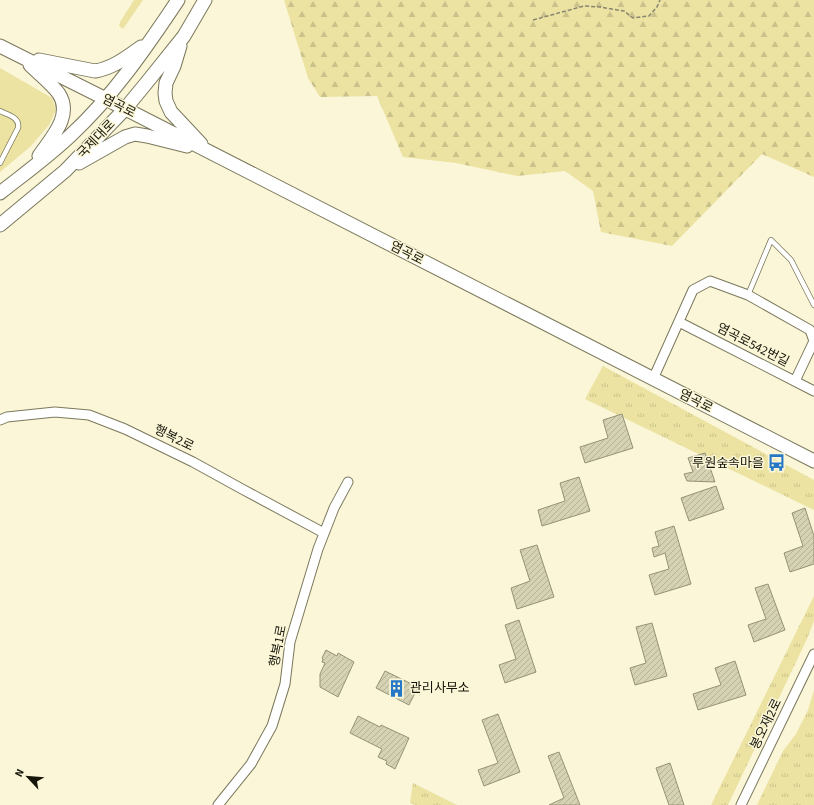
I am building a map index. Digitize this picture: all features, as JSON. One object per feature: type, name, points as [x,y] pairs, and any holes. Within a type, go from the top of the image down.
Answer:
[{"type":"main road","name":"국제대로","points":[[0,193],[70,136],[106,99],[151,40],[178,0]]},
{"type":"main road","name":"국제대로","points":[[0,225],[65,171],[125,109],[184,36],[205,0]]},
{"type":"main road","points":[[184,36],[174,66],[166,83],[166,101],[171,112],[208,151]]},
{"type":"main road","points":[[22,57],[95,71],[104,70],[151,40]]},
{"type":"main road","name":"염곡로","points":[[0,46],[814,461]]},
{"type":"main road","points":[[22,57],[54,88],[59,95],[64,110],[60,126],[33,166]]},
{"type":"main road","points":[[65,171],[125,137],[135,134],[208,151]]},
{"type":"street","points":[[653,379],[693,290],[710,281],[748,296],[810,330],[814,341],[795,381]]},
{"type":"street","name":"염곡로542번길","points":[[679,322],[814,391]]},
{"type":"street","name":"행복2로","points":[[0,420],[7,417],[55,412],[89,415],[125,429],[193,462],[324,533]]},
{"type":"street","name":"행복1로","points":[[218,805],[251,764],[272,726],[285,684],[290,642],[318,549],[334,508],[348,482]]},
{"type":"street","name":"봉오재2로","points":[[741,805],[814,654]]},
{"type":"lane","points":[[0,111],[17,119],[19,124],[0,163]]},
{"type":"lane","points":[[748,296],[771,240],[791,260],[814,305]]},
{"type":"path","points":[[533,20],[584,6],[624,11],[633,18],[649,16],[657,7],[660,0]]},
{"type":"green space","points":[[134,0],[143,0],[123,29],[119,26],[120,22]]},
{"type":"green space","points":[[284,0],[814,0],[814,177],[762,154],[672,246],[601,232],[593,191],[565,171],[517,176],[456,163],[403,157],[377,96],[320,97],[308,78]]},
{"type":"green space","points":[[0,68],[52,98],[56,110],[49,125],[31,146],[0,172]]},
{"type":"green space","points":[[603,366],[814,480],[814,510],[585,399]]},
{"type":"green space","points":[[814,596],[814,621],[807,639],[728,805],[711,805]]},
{"type":"green space","points":[[814,690],[814,805],[757,805],[783,751],[796,734],[808,710]]},
{"type":"green space","points":[[413,783],[457,805],[415,805],[410,803]]},
{"type":"building","points":[[622,414],[633,448],[585,463],[580,447],[608,438],[603,420]]},
{"type":"building","points":[[705,453],[715,482],[687,481],[684,474],[693,472],[688,458]]},
{"type":"building","points":[[579,477],[590,511],[542,526],[538,510],[565,501],[560,483]]},
{"type":"building","points":[[716,486],[724,509],[689,521],[681,498]]},
{"type":"building","points":[[805,508],[814,536],[814,564],[790,572],[784,553],[803,546],[792,513]]},
{"type":"building","points":[[674,526],[691,584],[655,595],[649,575],[669,569],[665,553],[654,557],[652,548],[659,546],[655,532]]},
{"type":"building","points":[[537,545],[554,597],[517,609],[511,588],[530,581],[520,550]]},
{"type":"building","points":[[768,584],[785,630],[754,642],[748,625],[766,619],[755,588]]},
{"type":"building","points":[[519,620],[536,672],[505,683],[499,665],[516,659],[505,625]]},
{"type":"building","points":[[652,623],[667,676],[635,685],[630,668],[646,663],[636,627]]},
{"type":"building","points":[[326,650],[337,656],[338,653],[354,662],[338,697],[320,687],[320,674],[325,663],[322,662],[322,658]]},
{"type":"building","points":[[735,661],[746,695],[698,710],[693,694],[721,685],[715,668]]},
{"type":"building","name":"관리사무소","points":[[385,671],[418,687],[409,705],[376,688]]},
{"type":"building","points":[[498,714],[520,772],[484,786],[478,770],[498,763],[482,720]]},
{"type":"building","points":[[358,716],[380,727],[381,725],[409,738],[395,769],[386,764],[387,761],[378,757],[382,749],[350,733]]},
{"type":"building","points":[[559,752],[580,805],[549,805],[564,798],[548,756]]},
{"type":"building","points":[[670,763],[684,805],[669,805],[656,768]]},
{"type":"place","name":"루원숲속마을","points":[[777,463]]},
{"type":"place","name":"관리사무소","points":[[397,688]]}]
